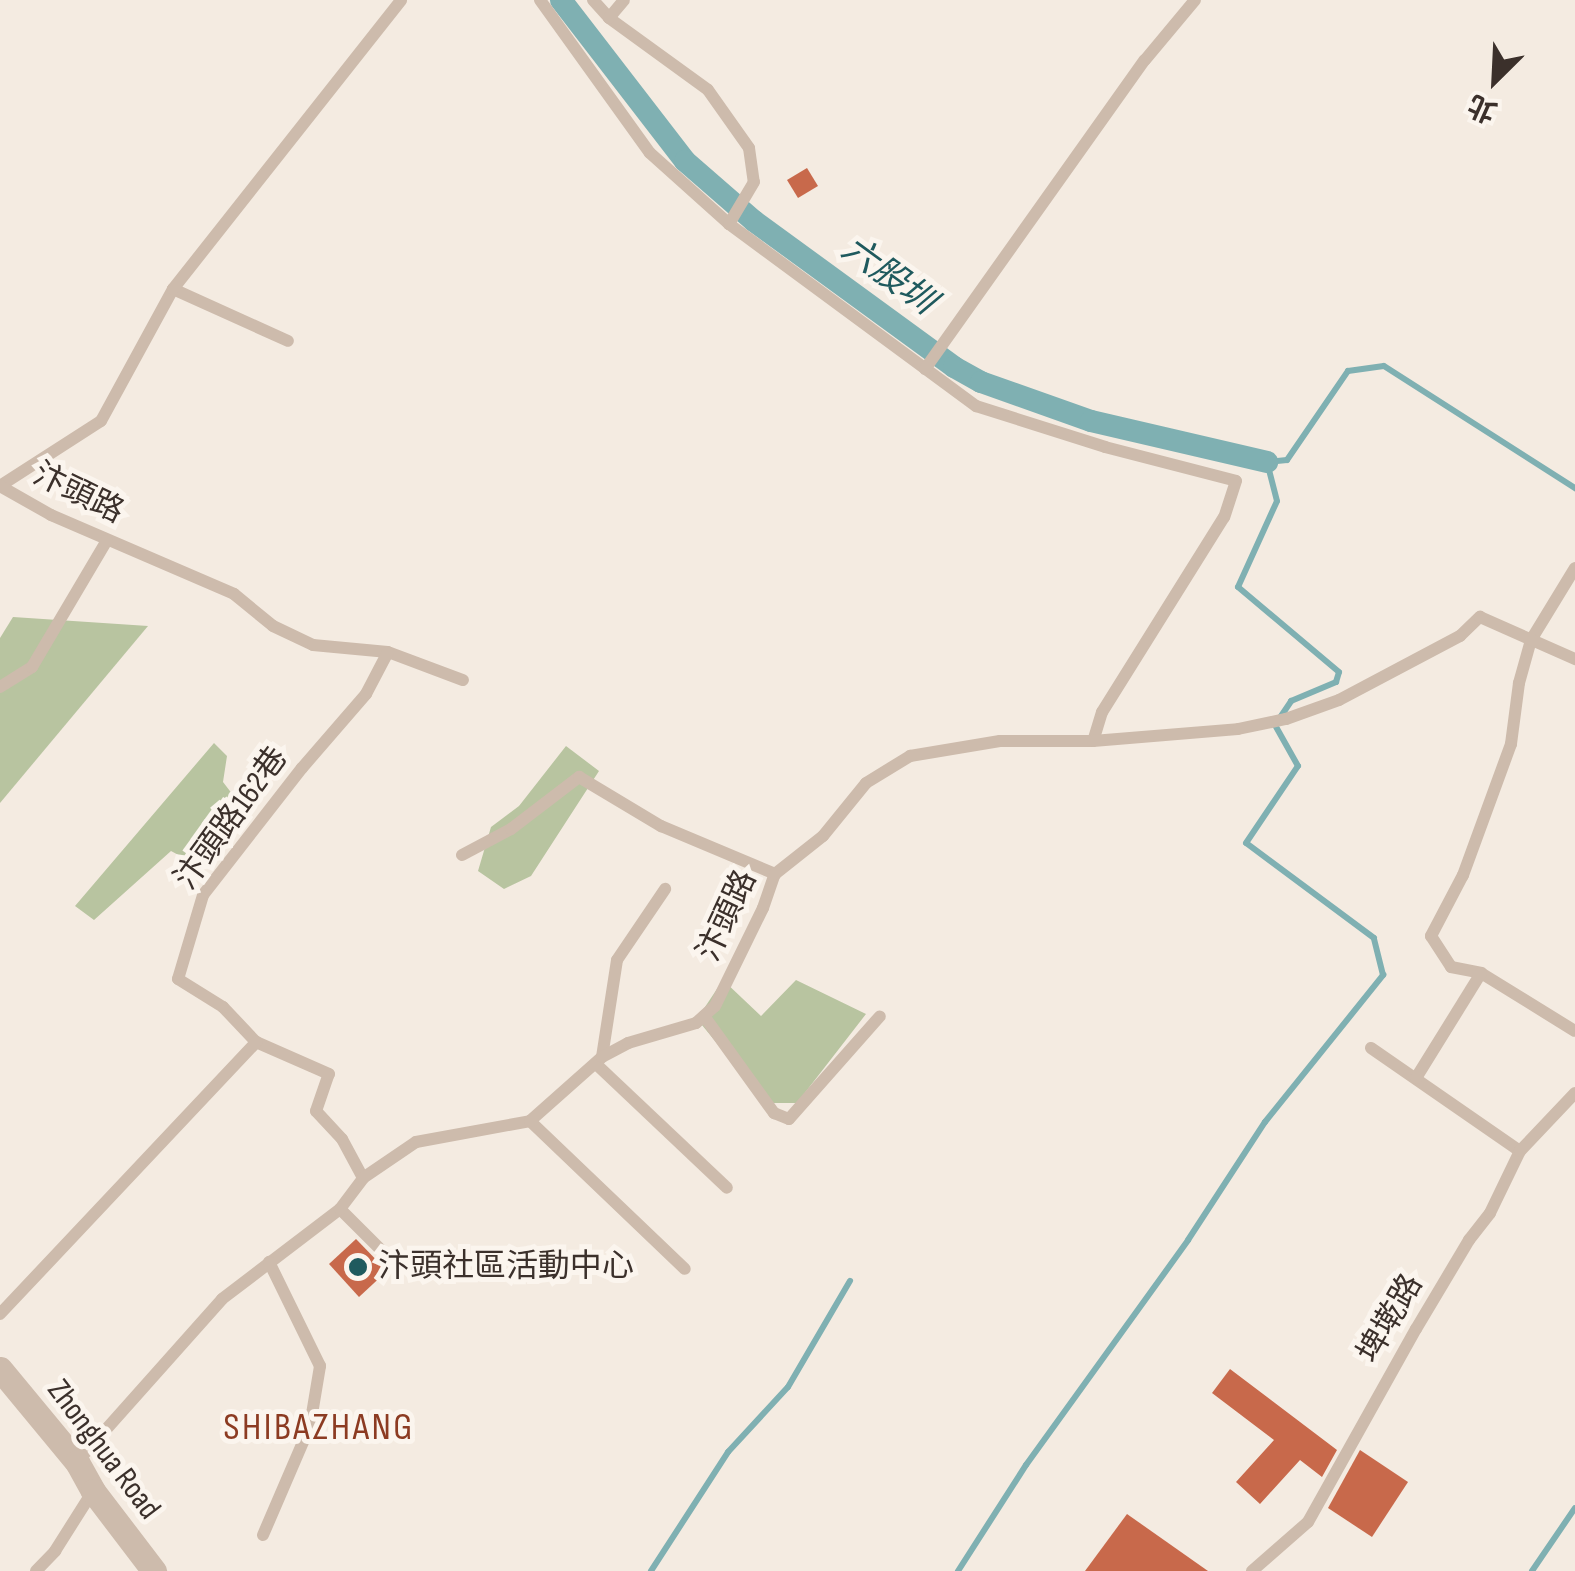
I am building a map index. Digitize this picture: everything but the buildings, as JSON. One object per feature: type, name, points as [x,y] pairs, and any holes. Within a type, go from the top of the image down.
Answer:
[{"type":"street","name":"Zhonghua Road","points":[[0,1369],[76,1462],[93,1491],[154,1571]]},
{"type":"lane","points":[[0,486],[101,421],[173,289],[401,0]]},
{"type":"lane","points":[[540,0],[650,152],[732,220],[991,411],[1236,480],[1224,518],[1102,712],[1093,742]]},
{"type":"lane","points":[[593,0],[608,18],[708,90],[750,148],[754,182],[732,220]]},
{"type":"lane","points":[[608,18],[624,0]]},
{"type":"lane","points":[[927,364],[1144,60],[1195,0]]},
{"type":"lane","points":[[173,289],[288,341]]},
{"type":"lane","name":"汴頭路","points":[[0,486],[107,540],[234,594],[273,626],[313,645],[388,652],[463,680]]},
{"type":"lane","points":[[0,687],[32,667],[107,540]]},
{"type":"lane","points":[[1575,568],[1531,640],[1519,682],[1512,744],[1464,875],[1431,936],[1451,967],[1481,974],[1575,1031]]},
{"type":"lane","name":"汴頭路","points":[[704,1016],[715,1006],[730,978],[775,874],[823,836],[866,783],[910,756],[1000,741],[1093,742],[1268,723],[1340,700],[1460,636],[1480,617],[1531,640]]},
{"type":"lane","points":[[1531,640],[1575,660]]},
{"type":"lane","name":"汴頭路162巷","points":[[363,1178],[342,1140],[316,1112],[329,1074],[256,1042],[223,1006],[178,979],[202,895],[366,694],[388,652]]},
{"type":"lane","points":[[462,855],[510,829],[579,777],[661,826],[775,874]]},
{"type":"lane","points":[[599,1060],[617,960],[665,889]]},
{"type":"lane","points":[[1416,1078],[1481,974]]},
{"type":"lane","points":[[76,1462],[222,1299],[340,1209],[363,1178],[416,1142],[530,1121],[599,1060],[628,1042],[672,1032],[704,1016],[774,1113],[789,1119],[880,1016]]},
{"type":"lane","points":[[0,1314],[256,1042]]},
{"type":"lane","points":[[1371,1048],[1520,1151]]},
{"type":"lane","points":[[599,1060],[727,1188]]},
{"type":"lane","name":"埤墘路","points":[[1252,1571],[1308,1522],[1468,1240],[1490,1214],[1520,1151],[1575,1093]]},
{"type":"lane","points":[[530,1121],[685,1269]]},
{"type":"lane","points":[[340,1209],[384,1254]]},
{"type":"lane","points":[[263,1536],[310,1426],[320,1366],[268,1262]]},
{"type":"lane","points":[[36,1571],[93,1491]]},
{"type":"green space","points":[[13,617],[148,626],[0,803],[0,638]]},
{"type":"green space","points":[[214,743],[227,756],[223,782],[243,808],[199,866],[171,851],[94,920],[75,906]]},
{"type":"green space","points":[[566,746],[599,771],[531,876],[504,889],[478,871],[491,827],[519,806]]},
{"type":"green space","points":[[723,980],[761,1016],[796,980],[866,1014],[797,1103],[766,1103],[697,1019]]},
{"type":"waterway","name":"六股圳","points":[[561,0],[685,161],[754,221],[954,367],[981,382],[1091,421],[1267,462]]},
{"type":"waterway","points":[[958,1571],[1026,1465],[1188,1240],[1265,1122],[1383,975],[1374,938],[1246,843],[1298,766],[1275,725],[1291,701],[1336,682],[1339,672],[1238,587],[1277,501],[1267,462],[1287,460],[1348,371],[1384,366],[1575,488]]},
{"type":"waterway","points":[[651,1571],[728,1452],[788,1387],[850,1281]]},
{"type":"waterway","points":[[1532,1571],[1575,1508]]},
{"type":"place","name":"汴頭社區活動中心","points":[[358,1267]]},
{"type":"district","name":"SHIBAZHANG","points":[[319,1428]]}]
